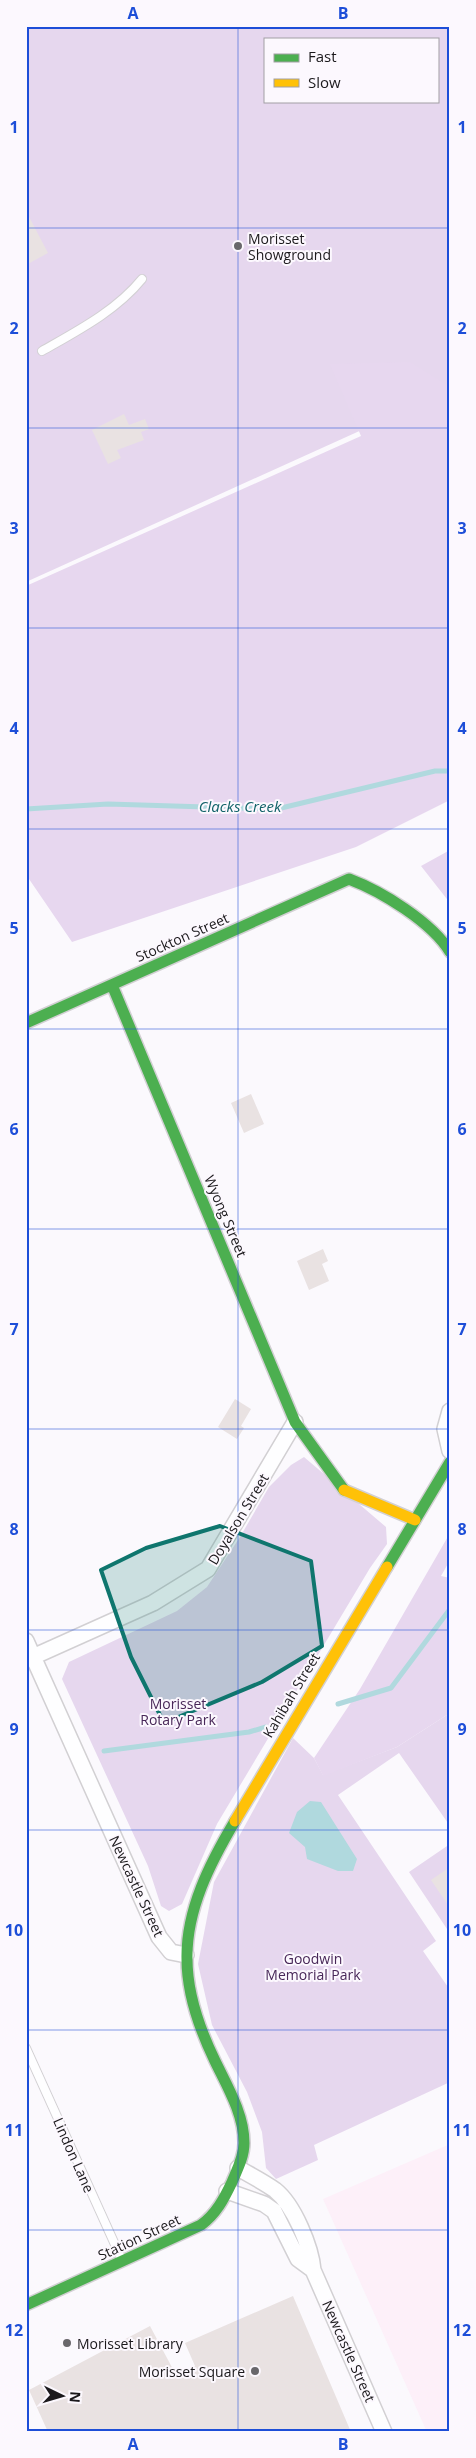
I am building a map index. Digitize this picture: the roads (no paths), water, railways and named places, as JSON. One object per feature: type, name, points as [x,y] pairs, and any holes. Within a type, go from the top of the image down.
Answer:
[{"type":"street","name":"Stockton Street","points":[[26,1023],[350,879],[372,887],[402,904],[450,952]]},
{"type":"street","name":"Wyong Street","points":[[112,984],[296,1422],[345,1492],[415,1520]]},
{"type":"street","points":[[450,1411],[445,1429],[450,1451]]},
{"type":"street","name":"Doyalson Street","points":[[30,1658],[153,1603],[208,1569],[296,1422]]},
{"type":"street","name":"Kahibah Street","points":[[186,1954],[196,1906],[218,1849],[450,1462]]},
{"type":"street","name":"Newcastle Street","points":[[26,1641],[30,1658],[159,1937],[170,1952],[186,1954]]},
{"type":"street","points":[[186,1954],[188,1975],[208,2047],[242,2127],[244,2141],[238,2168]]},
{"type":"street","name":"Newcastle Street","points":[[238,2168],[276,2191],[291,2210],[311,2253],[313,2270],[384,2432]]},
{"type":"street","name":"Station Street","points":[[26,2305],[205,2222],[218,2208],[238,2168]]},
{"type":"street","name":"Newcastle Street","points":[[227,2192],[264,2204],[274,2211],[298,2259],[313,2270]]},
{"type":"lane","points":[[42,351],[86,326],[131,293],[142,279]]},
{"type":"lane","name":"Lindon Lane","points":[[26,2048],[122,2262]]},
{"type":"water","points":[[310,1801],[321,1802],[357,1859],[353,1871],[338,1871],[307,1859],[305,1847],[289,1833],[297,1812]]},
{"type":"waterway","name":"Clacks Creek","points":[[26,809],[108,804],[277,809],[435,771],[450,771]]},
{"type":"waterway","name":"Clacks Creek","points":[[338,1704],[391,1688],[450,1609]]},
{"type":"waterway","name":"Clacks Creek","points":[[104,1751],[249,1732],[266,1727]]},
{"type":"place","name":"Morisset Showground","points":[[238,246]]},
{"type":"place","name":"Morisset Library","points":[[67,2343]]},
{"type":"place","name":"Morisset Square","points":[[255,2371]]},
{"type":"park label","name":"Morisset Rotary Park","points":[[178,1712]]},
{"type":"park label","name":"Goodwin Memorial Park","points":[[313,1966]]}]
